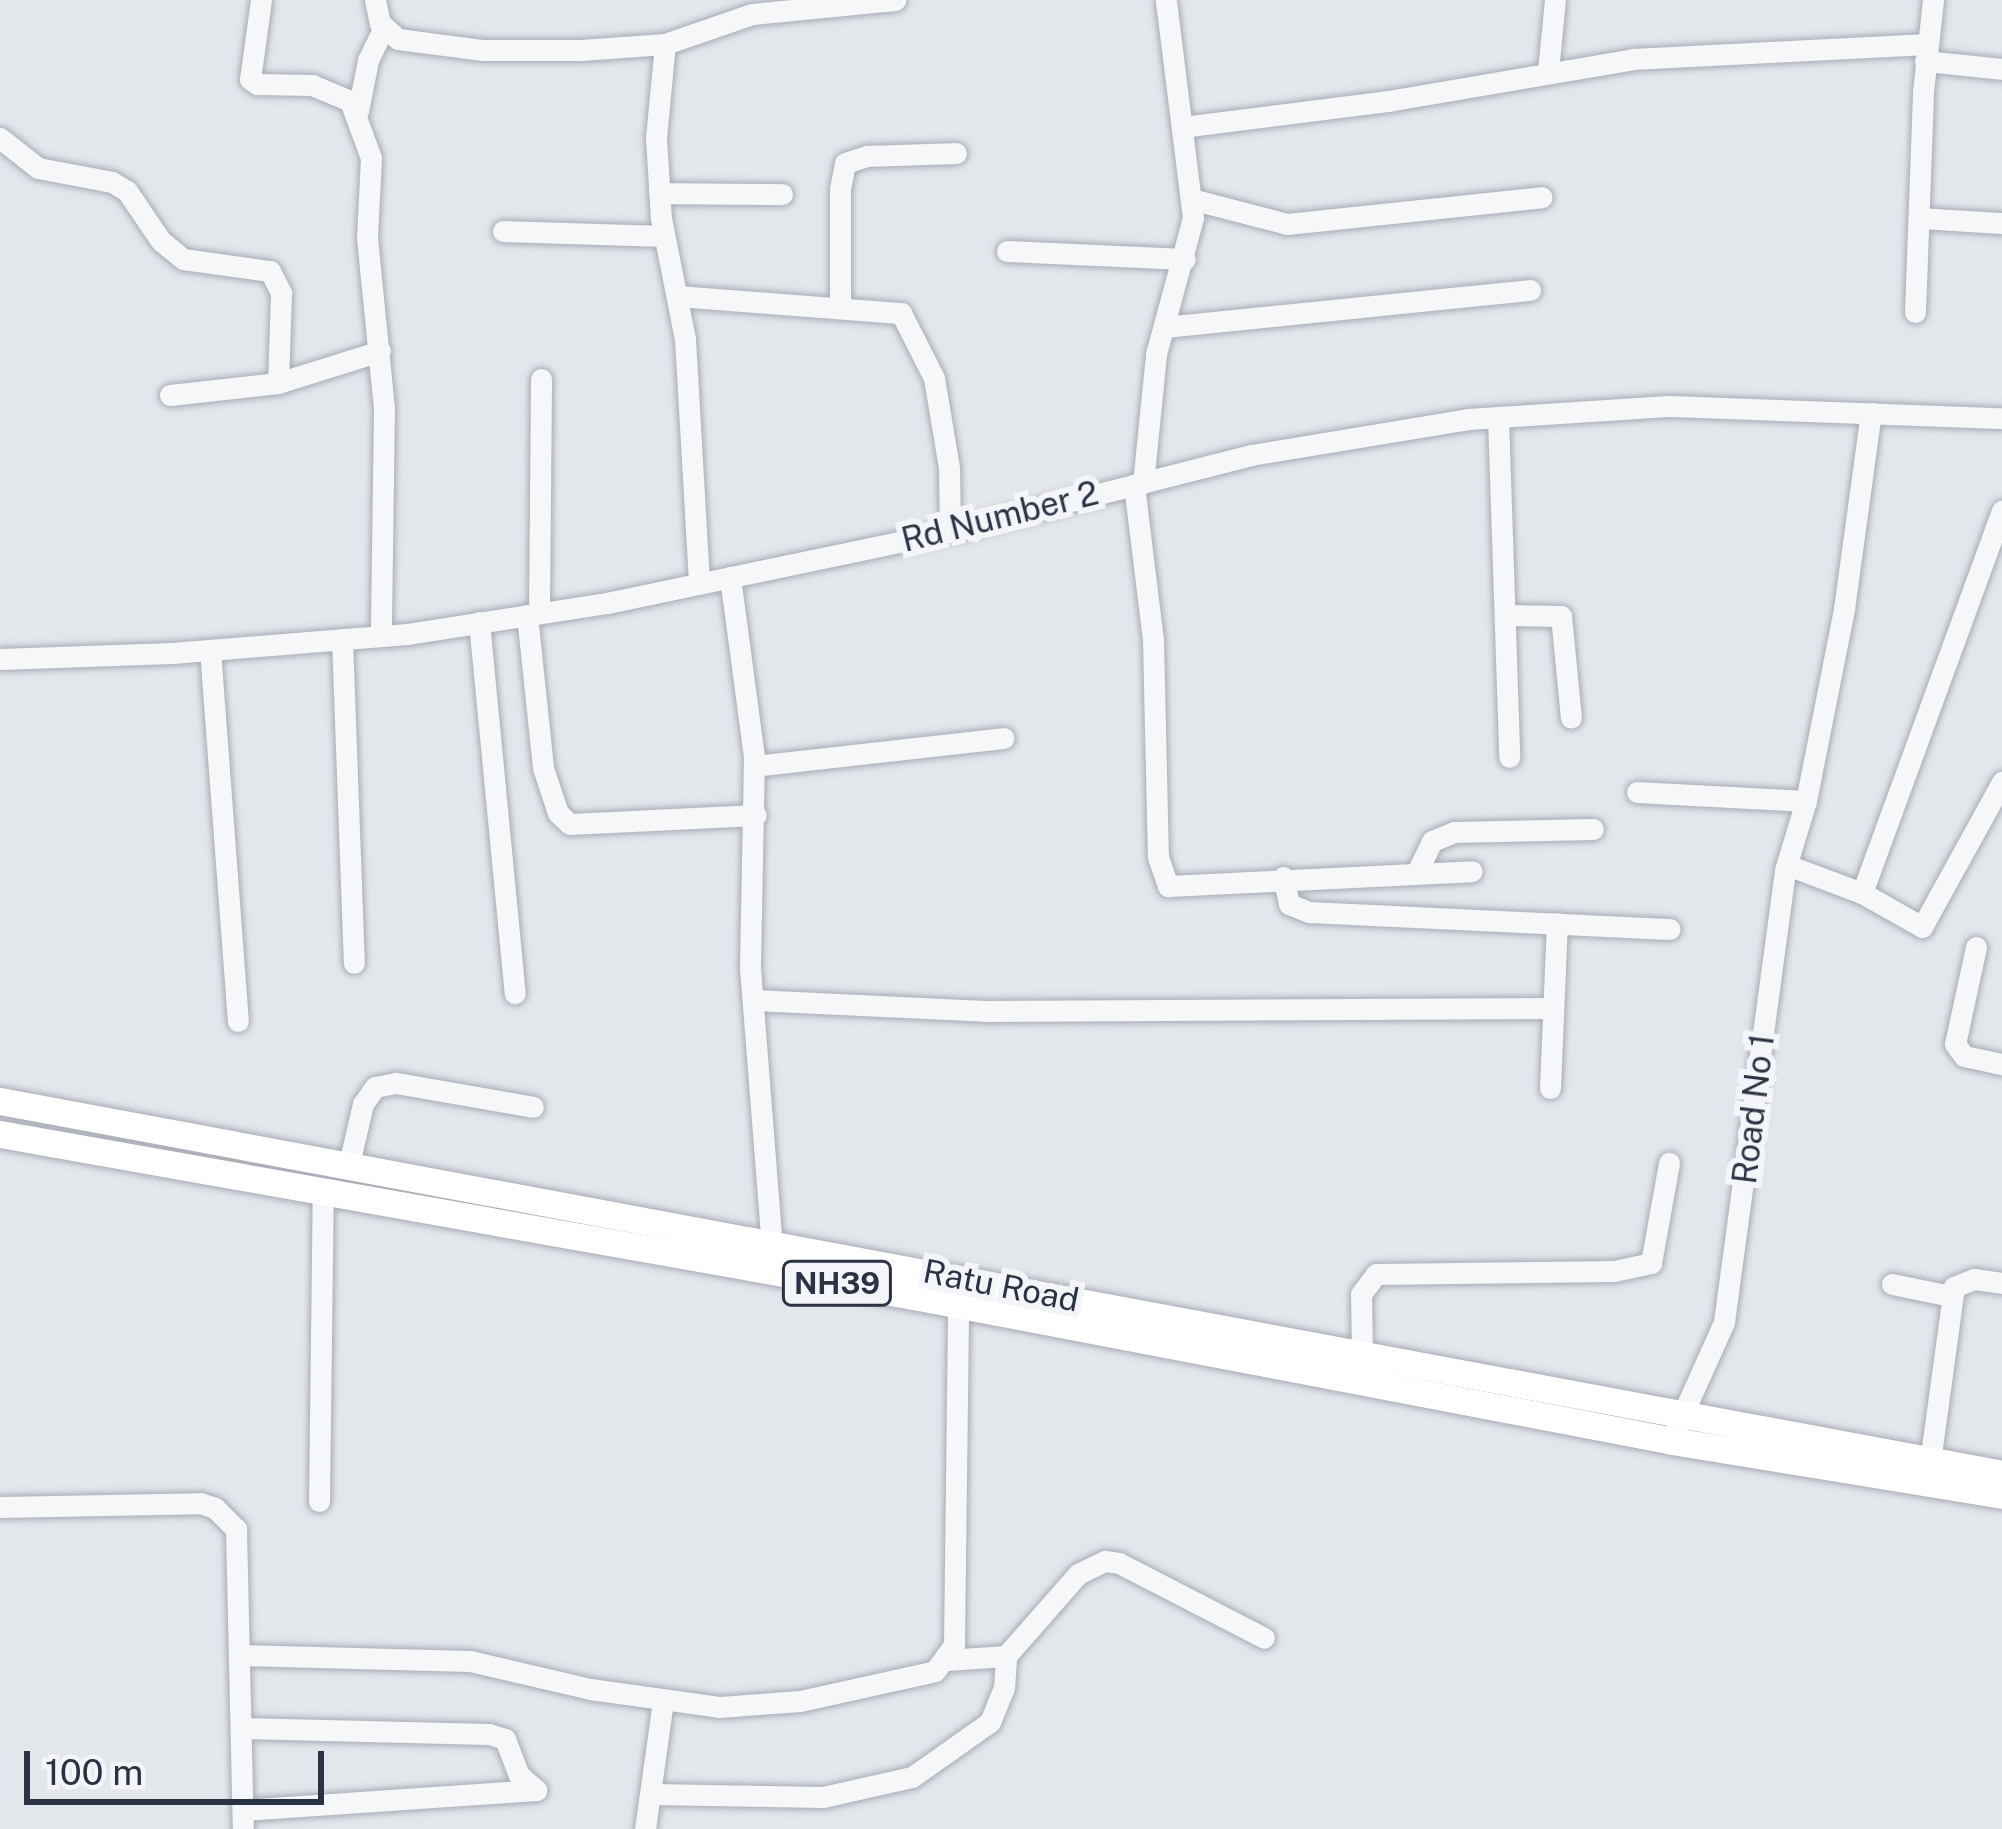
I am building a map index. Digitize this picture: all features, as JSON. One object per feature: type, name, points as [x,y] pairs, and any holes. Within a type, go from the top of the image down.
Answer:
[{"type":"main road","name":"Ratu Road","points":[[0,1102],[2002,1474]]},
{"type":"main road","name":"Ratu Road","points":[[0,1133],[958,1305],[1672,1441],[2002,1495]]},
{"type":"street","points":[[261,0],[250,79],[257,84],[313,85],[350,100],[358,111],[371,158],[367,238],[380,351],[381,636]]},
{"type":"street","points":[[375,0],[383,28],[398,39],[483,50],[665,44],[752,14],[895,0]]},
{"type":"street","points":[[1166,0],[1191,199],[1185,259],[1156,354],[1139,484],[1153,640],[1160,876],[1177,889],[1283,877],[1472,871]]},
{"type":"street","points":[[1548,71],[1555,0]]},
{"type":"street","points":[[1915,312],[1926,52],[1933,0]]},
{"type":"street","points":[[358,111],[368,60],[383,28]]},
{"type":"street","points":[[665,44],[656,137],[659,193],[663,236],[686,339],[700,584]]},
{"type":"street","points":[[1182,127],[1388,101],[1655,57],[1926,52],[2002,68]]},
{"type":"street","points":[[0,138],[38,168],[112,182],[127,190],[161,242],[183,259],[270,271],[281,293],[278,383]]},
{"type":"street","points":[[840,306],[840,189],[845,163],[867,155],[956,153]]},
{"type":"street","points":[[659,193],[782,194]]},
{"type":"street","points":[[1191,199],[1287,224],[1542,197]]},
{"type":"street","points":[[1920,218],[2002,223]]},
{"type":"street","points":[[502,231],[663,236]]},
{"type":"street","points":[[1007,251],[1185,259]]},
{"type":"street","points":[[1165,327],[1530,290]]},
{"type":"street","points":[[678,296],[901,313],[934,378],[949,468],[950,532]]},
{"type":"street","points":[[170,395],[278,383],[380,351]]},
{"type":"street","points":[[541,379],[533,614],[543,768],[558,813],[570,824],[757,815]]},
{"type":"street","name":"Rd Number 2","points":[[0,658],[210,650],[381,636],[533,614],[950,532],[1251,455],[1498,417],[1668,406],[2002,418]]},
{"type":"street","name":"Road No 1","points":[[1672,1441],[1681,1411],[1724,1322],[1785,870],[1806,802],[1844,609],[1871,413]]},
{"type":"street","points":[[1498,417],[1508,757]]},
{"type":"street","points":[[1862,893],[2002,512]]},
{"type":"street","points":[[730,578],[754,766],[757,815],[750,931],[772,1249]]},
{"type":"street","points":[[1507,615],[1553,612],[1561,616],[1571,718]]},
{"type":"street","points":[[479,622],[515,994]]},
{"type":"street","points":[[342,639],[354,963]]},
{"type":"street","points":[[210,650],[238,1021]]},
{"type":"street","points":[[754,766],[1004,738]]},
{"type":"street","points":[[1790,866],[1862,893],[1918,926],[1926,925],[2002,782]]},
{"type":"street","points":[[1637,792],[1806,802]]},
{"type":"street","points":[[1417,872],[1432,841],[1454,832],[1593,829]]},
{"type":"street","points":[[1283,877],[1289,904],[1309,912],[1670,929]]},
{"type":"street","points":[[1550,1088],[1557,923]]},
{"type":"street","points":[[1976,946],[1955,1044],[1964,1056],[2002,1064]]},
{"type":"street","points":[[754,1000],[985,1011],[1553,1008]]},
{"type":"street","points":[[349,1164],[363,1104],[375,1087],[396,1083],[533,1107]]},
{"type":"street","points":[[1362,1355],[1361,1294],[1376,1274],[1614,1271],[1651,1263],[1669,1163]]},
{"type":"street","points":[[319,1501],[323,1190]]},
{"type":"street","points":[[1930,1462],[1951,1297],[1962,1281],[2002,1283]]},
{"type":"street","points":[[1892,1285],[1951,1297]]},
{"type":"street","points":[[947,1660],[954,1645],[957,1576],[958,1305]]},
{"type":"street","points":[[0,1507],[215,1508],[236,1529],[243,1820],[536,1790],[519,1774],[505,1739],[488,1735],[242,1728]]},
{"type":"street","points":[[652,1794],[823,1797],[912,1777],[990,1722],[1004,1688],[1006,1656],[1078,1574],[1105,1561],[1119,1563],[1264,1638]]},
{"type":"street","points":[[240,1655],[470,1661],[663,1701],[719,1707],[800,1701],[917,1679],[947,1660],[1006,1656]]},
{"type":"street","points":[[645,1829],[663,1701]]}]
